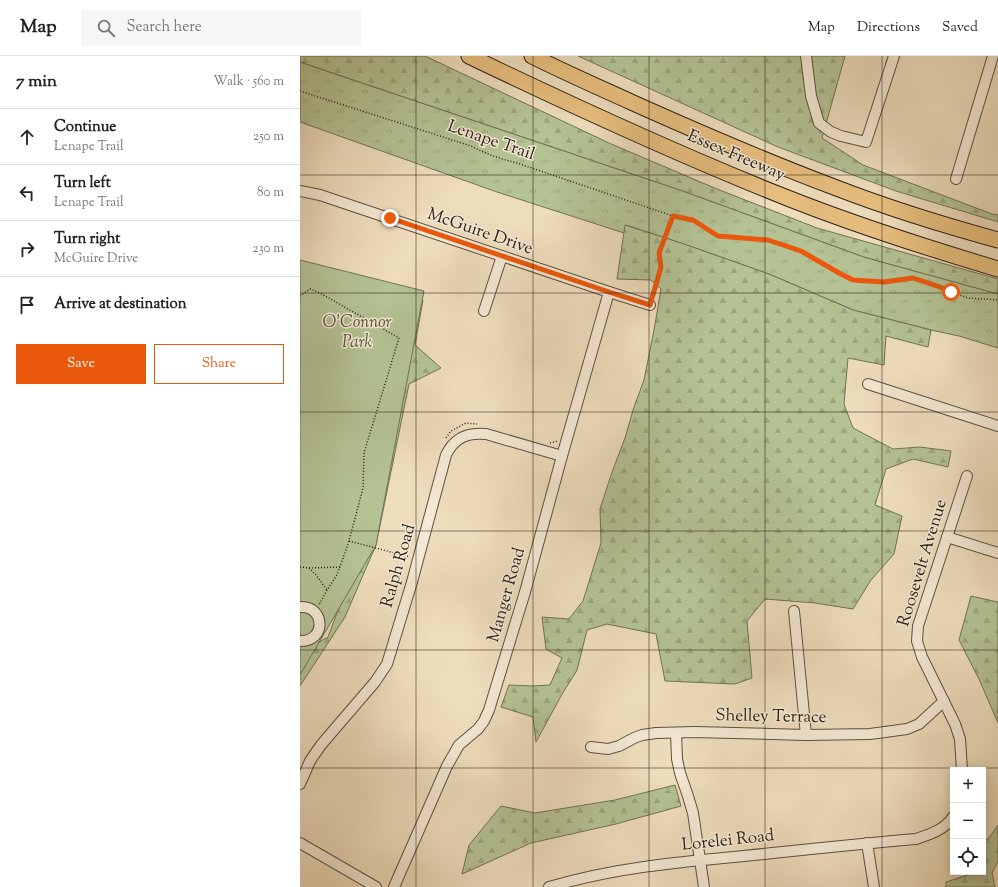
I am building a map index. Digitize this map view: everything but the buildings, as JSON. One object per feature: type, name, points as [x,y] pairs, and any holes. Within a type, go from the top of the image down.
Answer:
[{"type":"highway","name":"Essex Freeway","points":[[469,56],[628,130],[774,193],[899,238],[998,268]]},
{"type":"highway","name":"Essex Freeway","points":[[532,56],[694,130],[835,188],[891,208],[998,240]]},
{"type":"street","points":[[806,56],[811,96],[819,123],[830,132],[866,142],[894,56]]},
{"type":"street","points":[[956,179],[993,56]]},
{"type":"street","name":"McGuire Drive","points":[[300,191],[320,195],[650,305]]},
{"type":"street","points":[[484,311],[502,256]]},
{"type":"street","name":"Manger Road","points":[[394,887],[447,766],[459,745],[478,729],[489,710],[525,592],[609,292]]},
{"type":"street","points":[[868,384],[998,426]]},
{"type":"street","name":"Ralph Road","points":[[300,784],[310,761],[321,745],[375,682],[387,664],[412,582],[449,449],[453,444],[465,436],[479,433],[562,456]]},
{"type":"street","name":"Roosevelt Avenue","points":[[962,767],[960,739],[953,718],[922,657],[917,641],[918,626],[967,476]]},
{"type":"street","points":[[947,537],[998,553]]},
{"type":"street","points":[[300,607],[309,608],[314,611],[320,624],[314,637],[310,640],[300,641]]},
{"type":"street","points":[[794,611],[806,735]]},
{"type":"street","name":"Shelley Terrace","points":[[591,747],[608,749],[642,735],[656,733],[695,732],[806,735],[870,734],[907,729],[918,724],[944,701]]},
{"type":"street","points":[[676,733],[677,759],[693,813],[704,887]]},
{"type":"street","points":[[874,887],[867,843],[916,839],[931,834],[942,828],[950,820]]},
{"type":"street","points":[[300,843],[376,887]]},
{"type":"street","name":"Lorelei Road","points":[[549,887],[596,875],[666,864],[867,843]]},
{"type":"path","name":"Lenape Trail","points":[[300,91],[471,146],[498,158],[517,163],[673,216],[693,220],[718,236],[768,240],[801,251],[853,280],[884,282],[913,278],[968,298],[998,300]]},
{"type":"path","points":[[650,305],[661,267],[659,253],[673,216]]},
{"type":"path","points":[[300,296],[310,289],[320,293],[399,338],[364,453],[363,488],[349,541],[341,567],[319,605]]},
{"type":"path","points":[[300,567],[341,567]]},
{"type":"path","points":[[309,568],[327,590]]},
{"type":"green space","points":[[300,56],[425,56],[609,143],[717,189],[817,228],[998,279],[998,294],[864,257],[683,191],[300,62]]},
{"type":"green space","points":[[578,56],[845,56],[822,138],[863,165],[998,215],[998,222],[896,191],[778,147]]},
{"type":"green space","points":[[300,62],[683,191],[864,257],[998,294],[998,348],[959,336],[853,310],[769,274],[681,243],[626,225],[624,233],[497,192],[300,122]]},
{"type":"green space","points":[[625,225],[769,274],[853,310],[931,330],[928,347],[886,336],[884,365],[848,358],[844,404],[853,428],[893,449],[920,447],[951,451],[948,467],[913,459],[886,469],[875,505],[902,516],[894,554],[871,580],[853,609],[815,603],[765,599],[747,621],[752,678],[735,684],[665,681],[656,634],[607,624],[587,630],[577,670],[536,742],[533,717],[501,707],[509,685],[550,685],[562,658],[546,649],[542,617],[569,619],[583,601],[601,543],[600,509],[644,380],[654,330],[661,289],[651,280],[617,279]]},
{"type":"green space","name":"O'Connor Park","points":[[300,260],[424,291],[376,545],[300,675]]},
{"type":"green space","points":[[336,271],[423,300],[415,345],[441,368],[409,384],[376,545],[345,617],[300,686],[300,653],[328,637],[362,545]]},
{"type":"green space","points":[[971,596],[998,602],[998,723],[979,679],[959,640]]},
{"type":"green space","points":[[675,785],[681,806],[616,824],[531,843],[462,874],[469,845],[501,806],[535,813],[615,800]]},
{"type":"green space","points":[[998,825],[998,861],[992,873],[995,887],[946,887],[946,882],[968,875],[986,875],[986,840]]},
{"type":"route","points":[[390,218],[650,305],[661,267],[659,253],[673,216],[693,220],[718,236],[768,240],[801,251],[853,280],[884,282],[913,278],[951,292]]}]
